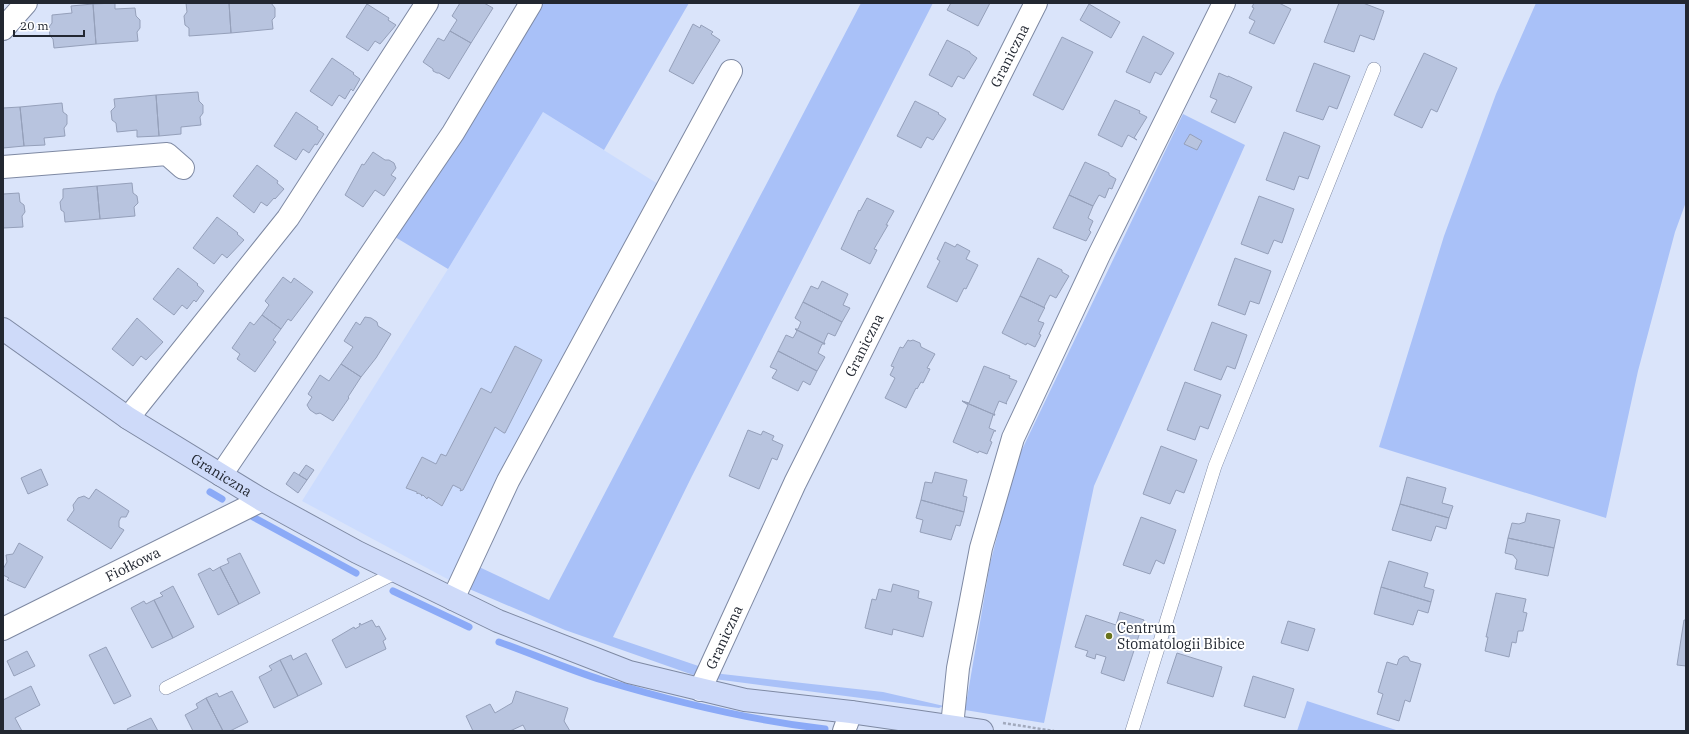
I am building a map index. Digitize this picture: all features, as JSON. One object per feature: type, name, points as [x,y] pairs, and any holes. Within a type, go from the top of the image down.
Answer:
[{"type":"street","points":[[3,29],[26,3]]},
{"type":"street","points":[[128,418],[288,218],[427,3]]},
{"type":"street","points":[[221,475],[453,133],[531,3]]},
{"type":"street","name":"Graniczna","points":[[700,690],[795,483],[1036,3]]},
{"type":"street","points":[[952,726],[958,668],[981,548],[1013,438],[1099,255],[1224,3]]},
{"type":"street","points":[[453,599],[508,481],[731,71]]},
{"type":"street","points":[[3,167],[167,154],[183,168]]},
{"type":"street","name":"Graniczna","points":[[3,329],[128,418],[262,500],[357,552],[498,621],[629,672],[745,700],[848,722],[991,727]]},
{"type":"street","name":"Fiołkowa","points":[[3,629],[262,500]]},
{"type":"lane","points":[[1132,731],[1215,466],[1374,69]]},
{"type":"lane","points":[[166,688],[397,572]]},
{"type":"path","points":[[991,727],[1054,731]]},
{"type":"shaded area","points":[[539,3],[689,3],[604,150],[543,112],[448,269],[395,237]]},
{"type":"shaded area","points":[[861,3],[933,3],[692,476],[613,637],[722,674],[883,692],[944,706],[939,708],[699,677],[565,630],[453,582],[477,566],[549,600]]},
{"type":"shaded area","points":[[1536,3],[1686,3],[1686,202],[1675,232],[1638,371],[1606,518],[1379,447],[1444,236],[1496,94]]},
{"type":"shaded area","points":[[543,112],[658,184],[453,582],[302,501],[448,269]]},
{"type":"shaded area","points":[[1183,114],[1245,145],[1094,486],[1044,723],[965,710],[990,564],[1016,462]]},
{"type":"shaded area","points":[[1307,701],[1399,731],[1297,731]]},
{"type":"building","points":[[115,3],[115,9],[135,8],[136,16],[140,20],[140,28],[137,32],[138,41],[96,44],[93,4]]},
{"type":"building","points":[[186,3],[229,3],[231,33],[189,36],[189,28],[185,25],[184,16],[187,12]]},
{"type":"building","points":[[229,3],[271,3],[275,8],[275,17],[272,20],[273,29],[231,33]]},
{"type":"building","points":[[460,3],[484,3],[493,8],[471,43],[450,31],[457,20],[452,16]]},
{"type":"building","points":[[951,3],[990,3],[978,26],[947,10]]},
{"type":"building","points":[[1254,3],[1279,3],[1291,9],[1274,44],[1249,33],[1255,21],[1249,18],[1254,8],[1252,7]]},
{"type":"building","points":[[1339,3],[1363,3],[1384,11],[1374,40],[1360,35],[1354,52],[1324,42]]},
{"type":"building","points":[[93,4],[96,44],[54,48],[49,27],[52,23],[52,15],[72,13],[71,6]]},
{"type":"building","points":[[367,4],[389,18],[388,20],[396,25],[380,44],[375,41],[368,51],[346,37]]},
{"type":"building","points":[[1089,4],[1120,22],[1111,38],[1080,20]]},
{"type":"building","points":[[693,24],[700,28],[701,25],[713,32],[711,34],[720,40],[693,84],[669,71]]},
{"type":"building","points":[[450,31],[471,43],[449,79],[433,71],[433,69],[423,62],[438,38],[444,41]]},
{"type":"building","points":[[1143,36],[1174,53],[1161,75],[1155,72],[1150,83],[1126,72]]},
{"type":"building","points":[[1062,37],[1093,52],[1063,110],[1033,95]]},
{"type":"building","points":[[947,40],[970,52],[977,58],[964,79],[958,76],[952,87],[929,75]]},
{"type":"building","points":[[1424,53],[1457,68],[1437,112],[1431,109],[1422,128],[1394,115]]},
{"type":"building","points":[[332,58],[360,79],[353,91],[351,89],[345,99],[339,95],[332,106],[310,91]]},
{"type":"building","points":[[1314,63],[1350,76],[1337,109],[1329,106],[1323,120],[1296,111]]},
{"type":"building","points":[[1219,73],[1252,87],[1235,123],[1211,112],[1217,100],[1210,97]]},
{"type":"building","points":[[198,92],[199,101],[203,105],[203,113],[200,117],[201,125],[181,127],[181,134],[159,136],[156,95]]},
{"type":"building","points":[[156,95],[159,136],[137,137],[137,130],[117,132],[116,123],[112,120],[111,111],[115,107],[114,99]]},
{"type":"building","points":[[1115,100],[1140,111],[1139,113],[1147,117],[1134,138],[1137,140],[1128,135],[1122,147],[1098,135]]},
{"type":"building","points":[[915,101],[939,113],[938,114],[946,119],[933,140],[927,137],[921,148],[897,136]]},
{"type":"building","points":[[62,103],[63,112],[67,115],[67,124],[64,128],[65,136],[44,138],[45,145],[24,146],[20,107]]},
{"type":"building","points":[[20,107],[24,146],[3,148],[3,108]]},
{"type":"building","points":[[296,112],[318,127],[317,129],[324,134],[317,145],[315,144],[309,153],[303,149],[296,160],[274,146]]},
{"type":"building","points":[[1284,132],[1320,146],[1308,179],[1299,176],[1294,190],[1266,180]]},
{"type":"building","points":[[1190,134],[1202,141],[1197,150],[1184,144]]},
{"type":"building","points":[[373,152],[385,160],[389,160],[394,163],[396,168],[391,175],[396,178],[384,196],[375,190],[363,207],[345,195],[362,164],[364,165]]},
{"type":"building","points":[[1085,162],[1109,173],[1109,175],[1116,179],[1112,189],[1109,188],[1105,198],[1099,195],[1093,206],[1069,195]]},
{"type":"building","points":[[257,165],[278,181],[277,183],[284,189],[267,206],[261,202],[254,213],[233,196]]},
{"type":"building","points":[[132,183],[133,193],[137,196],[138,203],[134,207],[135,216],[100,219],[97,186]]},
{"type":"building","points":[[97,186],[100,219],[65,222],[64,212],[61,210],[60,202],[63,198],[63,189]]},
{"type":"building","points":[[19,193],[20,202],[24,205],[25,212],[22,216],[23,227],[3,228],[3,194]]},
{"type":"building","points":[[1069,195],[1093,206],[1088,218],[1093,221],[1089,230],[1091,232],[1086,241],[1053,228]]},
{"type":"building","points":[[1259,196],[1294,209],[1282,243],[1274,240],[1268,254],[1241,244]]},
{"type":"building","points":[[867,198],[894,211],[886,225],[888,225],[874,249],[877,250],[870,264],[841,249],[859,210],[860,211]]},
{"type":"building","points":[[217,217],[238,233],[237,234],[244,240],[227,258],[222,254],[214,264],[193,248]]},
{"type":"building","points":[[945,242],[955,247],[957,244],[970,251],[966,259],[978,265],[966,289],[964,288],[957,302],[927,287],[940,261],[937,259]]},
{"type":"building","points":[[1038,258],[1062,270],[1062,272],[1069,276],[1056,298],[1050,295],[1044,307],[1045,308],[1020,296]]},
{"type":"building","points":[[1235,258],[1271,271],[1259,304],[1250,301],[1245,315],[1218,305]]},
{"type":"building","points":[[178,268],[198,284],[197,285],[204,291],[196,302],[194,300],[187,309],[182,305],[174,315],[153,299]]},
{"type":"building","points":[[283,277],[291,283],[294,278],[313,292],[291,321],[288,319],[281,329],[262,315],[269,305],[265,301]]},
{"type":"building","points":[[822,281],[848,294],[843,305],[850,308],[842,322],[803,302],[811,286],[818,289]]},
{"type":"building","points":[[1020,296],[1045,308],[1038,321],[1044,323],[1039,334],[1041,335],[1035,347],[1027,343],[1026,345],[1002,333]]},
{"type":"building","points":[[803,302],[842,322],[835,336],[828,333],[824,342],[825,344],[795,329],[798,329],[801,322],[795,318]]},
{"type":"building","points":[[262,315],[281,329],[273,340],[276,342],[255,372],[237,359],[240,354],[232,348],[250,322],[254,325]]},
{"type":"building","points":[[365,317],[371,318],[377,322],[378,326],[391,334],[376,358],[361,377],[341,364],[353,347],[344,341],[356,322],[360,325]]},
{"type":"building","points":[[137,318],[163,342],[146,360],[141,356],[133,366],[112,349]]},
{"type":"building","points":[[1212,322],[1247,335],[1235,369],[1227,366],[1221,380],[1194,370]]},
{"type":"building","points":[[795,329],[825,344],[822,344],[818,353],[825,357],[817,371],[778,351],[786,335],[793,338],[797,331]]},
{"type":"building","points":[[908,340],[913,340],[920,343],[921,347],[935,354],[927,368],[930,369],[923,383],[921,382],[917,389],[916,388],[906,408],[885,398],[895,378],[890,375],[894,367],[891,366],[900,347],[903,348]]},
{"type":"building","points":[[515,346],[542,360],[505,433],[495,427],[463,490],[460,491],[461,489],[453,485],[442,506],[428,497],[427,499],[423,495],[421,496],[422,495],[417,494],[417,492],[406,488],[422,457],[436,464],[441,454],[446,456],[481,388],[491,393]]},
{"type":"building","points":[[778,351],[817,371],[810,385],[803,381],[798,391],[772,378],[777,370],[770,367]]},
{"type":"building","points":[[341,364],[361,377],[333,421],[320,413],[316,414],[310,410],[307,405],[312,397],[308,394],[320,375],[329,381]]},
{"type":"building","points":[[984,366],[1010,376],[1009,378],[1017,381],[1006,403],[1007,404],[999,401],[994,413],[995,415],[962,401],[969,403]]},
{"type":"building","points":[[1185,382],[1221,395],[1208,429],[1200,426],[1195,440],[1167,430]]},
{"type":"building","points":[[962,401],[995,415],[993,415],[989,428],[996,431],[994,431],[990,441],[992,442],[987,454],[979,451],[978,453],[953,442],[968,405]]},
{"type":"building","points":[[748,430],[761,435],[763,431],[774,436],[772,440],[783,445],[777,460],[772,458],[759,489],[729,476]]},
{"type":"building","points":[[1161,446],[1197,460],[1184,493],[1176,490],[1170,504],[1143,494]]},
{"type":"building","points":[[306,465],[314,470],[307,480],[299,475]]},
{"type":"building","points":[[41,469],[48,485],[28,494],[21,478]]},
{"type":"building","points":[[294,472],[307,480],[298,493],[286,484]]},
{"type":"building","points":[[935,472],[967,480],[963,496],[967,497],[964,512],[921,500],[925,482],[932,483]]},
{"type":"building","points":[[1407,477],[1446,488],[1442,503],[1453,506],[1449,518],[1400,504]]},
{"type":"building","points":[[96,489],[129,511],[126,517],[121,517],[119,521],[119,527],[124,530],[111,549],[67,520],[74,510],[73,505],[78,498],[84,496],[89,499]]},
{"type":"building","points":[[921,500],[964,512],[960,526],[956,525],[951,540],[920,532],[923,520],[916,518]]},
{"type":"building","points":[[1400,504],[1449,518],[1446,529],[1436,526],[1431,541],[1392,530]]},
{"type":"building","points":[[1527,513],[1560,520],[1554,548],[1508,538],[1512,523],[1519,524],[1525,522]]},
{"type":"building","points":[[1141,517],[1176,530],[1164,564],[1156,560],[1150,574],[1123,565]]},
{"type":"building","points":[[1508,538],[1554,548],[1548,576],[1515,569],[1517,560],[1513,555],[1505,553]]},
{"type":"building","points":[[19,543],[43,557],[25,588],[7,580],[9,578],[3,575],[3,569],[7,562],[6,555],[13,554]]},
{"type":"building","points":[[240,553],[260,593],[239,604],[220,567],[229,563],[227,559]]},
{"type":"building","points":[[1389,561],[1428,573],[1424,587],[1434,590],[1431,602],[1381,587]]},
{"type":"building","points":[[220,567],[239,604],[218,615],[198,574],[210,568],[213,571]]},
{"type":"building","points":[[893,584],[919,591],[918,598],[932,602],[923,637],[893,629],[892,635],[865,628],[872,599],[876,600],[879,589],[891,592]]},
{"type":"building","points":[[173,586],[194,627],[173,638],[154,600],[163,596],[160,593]]},
{"type":"building","points":[[1381,587],[1431,602],[1428,613],[1418,610],[1413,625],[1374,614]]},
{"type":"building","points":[[1496,593],[1526,599],[1523,612],[1527,613],[1523,631],[1518,631],[1516,643],[1512,642],[1509,657],[1485,651],[1488,637],[1486,637]]},
{"type":"building","points":[[154,600],[173,638],[152,648],[131,608],[144,601],[146,604]]},
{"type":"building","name":"Centrum Stomatologii Bibice","points":[[1120,612],[1144,620],[1124,681],[1101,673],[1106,657],[1096,654],[1095,659],[1086,656],[1088,651],[1075,647],[1086,615],[1116,625]]},
{"type":"building","points":[[372,620],[376,627],[379,626],[386,639],[383,641],[386,649],[346,668],[332,640],[354,627],[355,629],[360,626],[360,623],[361,625]]},
{"type":"building","points":[[1684,620],[1686,620],[1686,666],[1677,665]]},
{"type":"building","points":[[1288,621],[1315,629],[1308,651],[1281,643]]},
{"type":"building","points":[[106,647],[131,696],[114,704],[89,655]]},
{"type":"building","points":[[27,651],[35,666],[14,676],[7,661]]},
{"type":"building","points":[[306,653],[322,684],[298,696],[280,660],[291,655],[293,660]]},
{"type":"building","points":[[1177,653],[1222,667],[1213,697],[1167,683]]},
{"type":"building","points":[[1404,656],[1408,657],[1410,661],[1421,664],[1410,702],[1405,700],[1399,721],[1377,714],[1383,694],[1378,692],[1387,662],[1397,665],[1399,659]]},
{"type":"building","points":[[280,660],[298,696],[274,708],[259,677],[272,670],[269,666]]},
{"type":"building","points":[[1253,676],[1294,689],[1285,718],[1244,706]]},
{"type":"building","points":[[31,686],[40,705],[15,718],[22,731],[3,731],[3,700]]},
{"type":"building","points":[[232,691],[248,722],[230,731],[223,731],[206,698],[217,693],[219,697]]},
{"type":"building","points":[[516,691],[568,708],[564,721],[570,731],[526,731],[523,725],[510,731],[473,731],[466,716],[490,704],[495,713],[512,703]]},
{"type":"building","points":[[206,698],[223,731],[193,731],[185,715],[198,708],[196,704]]},
{"type":"building","points":[[151,718],[158,731],[128,731],[127,729]]},
{"type":"waterway","points":[[210,492],[222,499]]},
{"type":"waterway","points":[[253,517],[356,573]]},
{"type":"waterway","points":[[393,591],[469,627]]},
{"type":"waterway","points":[[499,642],[589,676],[657,696],[768,721],[825,729]]},
{"type":"place","name":"Centrum Stomatologii Bibice","points":[[1109,636]]}]
